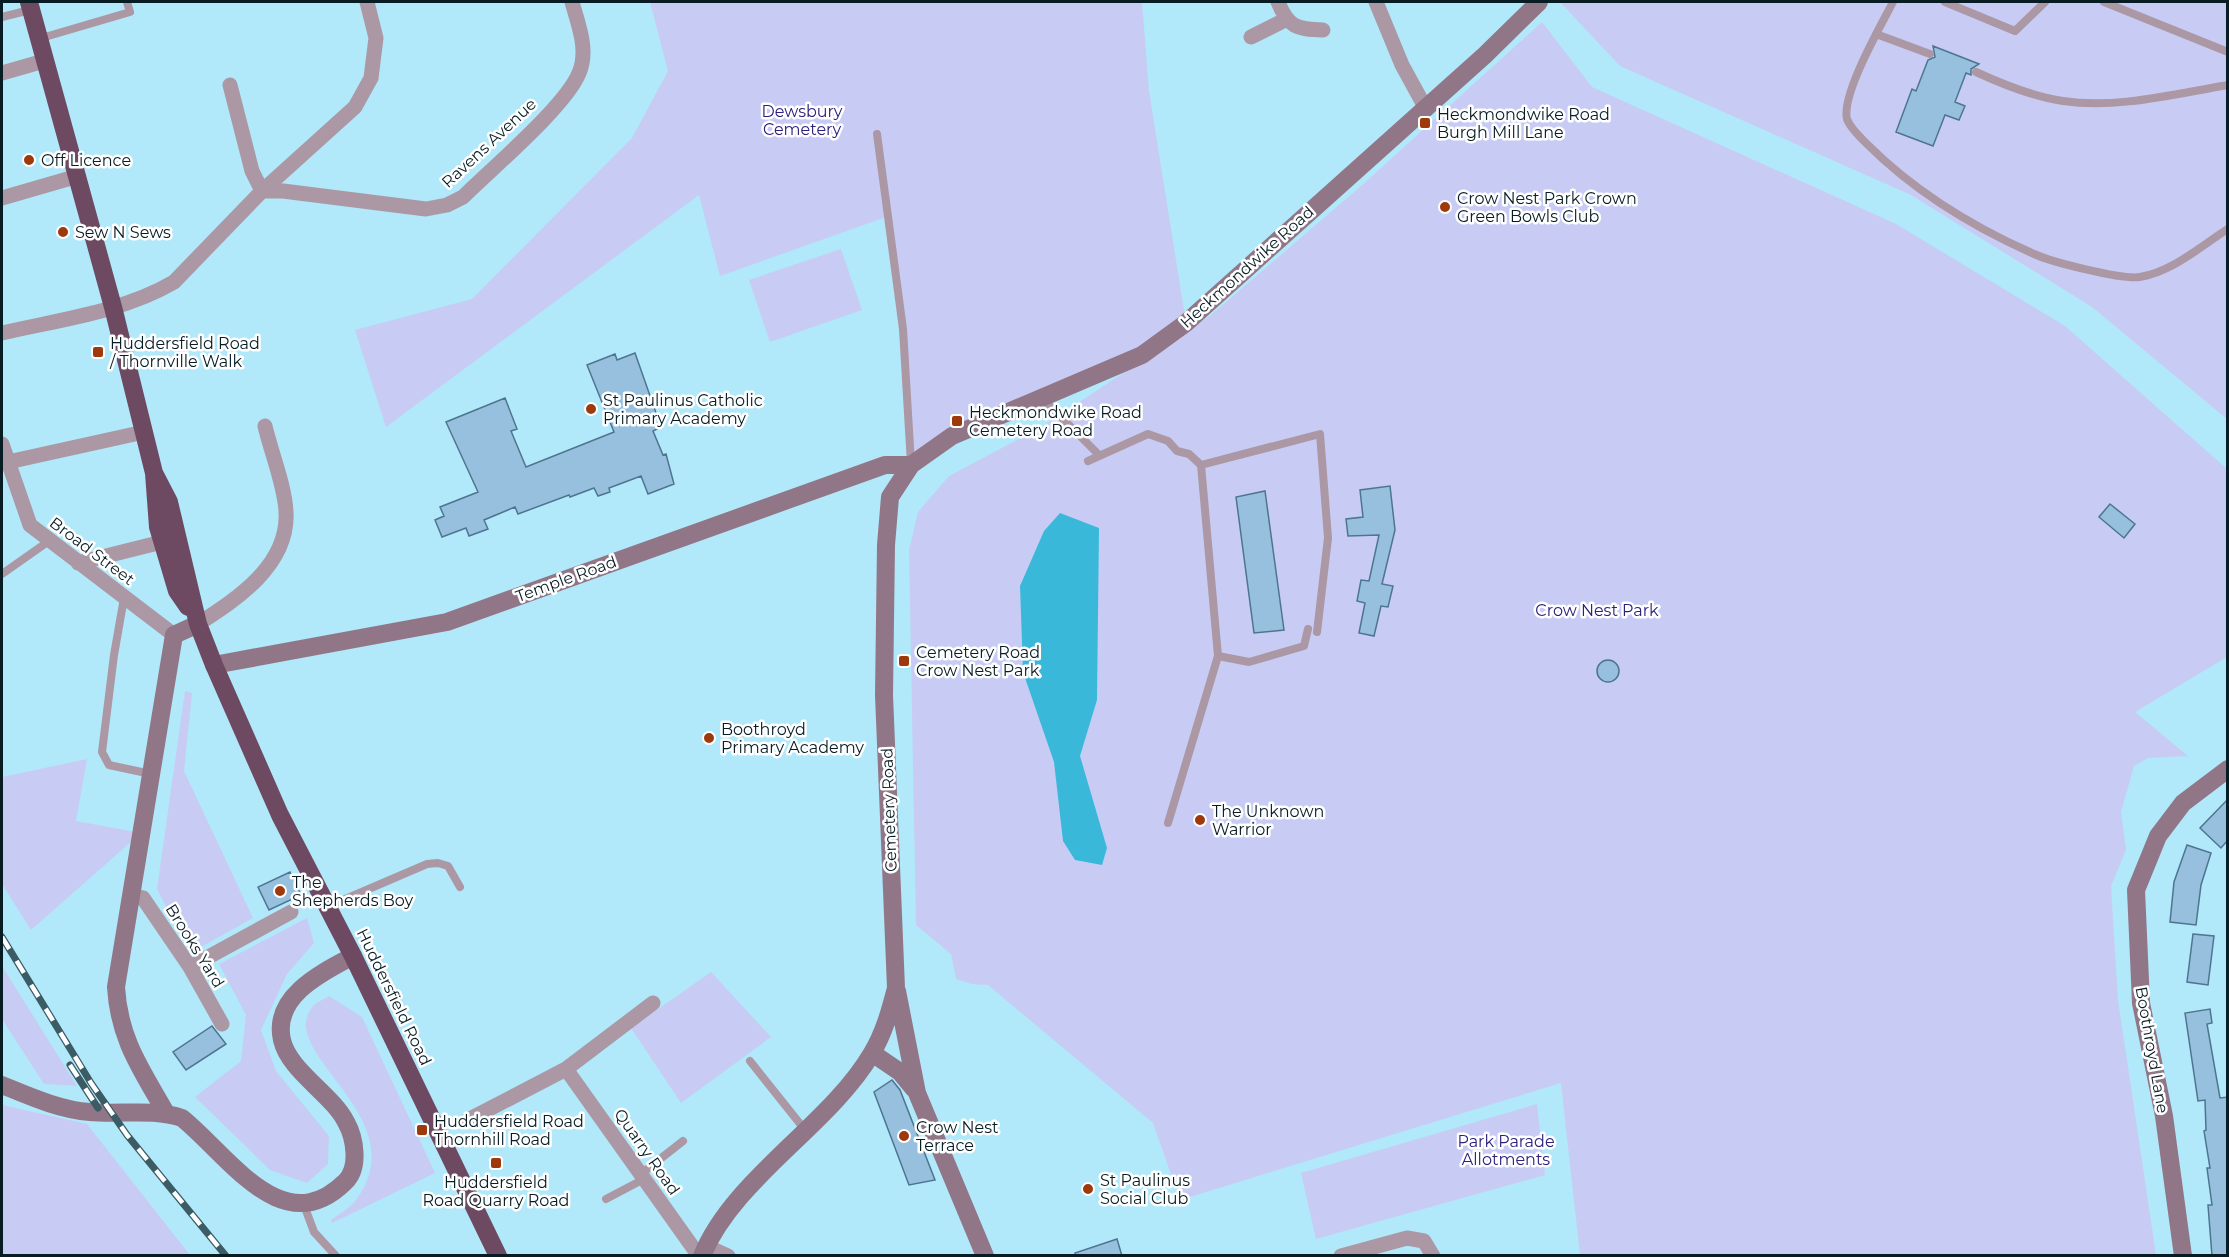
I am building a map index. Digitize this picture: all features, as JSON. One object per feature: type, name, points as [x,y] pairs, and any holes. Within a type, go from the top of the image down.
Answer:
[{"type":"highway","name":"Huddersfield Road","points":[[30,6],[78,176],[144,432],[154,473],[158,527],[162,542],[177,591],[198,624]]},
{"type":"highway","name":"Huddersfield Road","points":[[154,473],[169,502],[198,624],[214,665],[280,815],[353,956],[498,1256]]},
{"type":"main road","name":"Heckmondwike Road","points":[[911,465],[952,436],[1142,355],[1186,323],[1485,55],[1539,2]]},
{"type":"main road","name":"Temple Road","points":[[214,665],[447,622],[885,465],[911,465]]},
{"type":"main road","name":"Cemetery Road","points":[[702,1252],[729,1210],[833,1103],[873,1053],[883,1034],[896,988],[884,695],[886,545],[891,497],[911,465]]},
{"type":"main road","points":[[166,1113],[134,1059],[123,1034],[117,1011],[116,987],[174,635],[198,624]]},
{"type":"main road","name":"Boothroyd Lane","points":[[2183,1256],[2164,1116],[2141,1003],[2136,890],[2158,836],[2183,803],[2228,769]]},
{"type":"main road","points":[[2,1085],[66,1108],[89,1112],[166,1113],[182,1118],[260,1189],[281,1201],[304,1205],[328,1197],[348,1180],[354,1161],[353,1138],[345,1120],[292,1059],[282,1040],[282,1023],[293,996],[321,973],[353,956]]},
{"type":"main road","points":[[896,988],[917,1093],[985,1256]]},
{"type":"main road","points":[[873,1053],[900,1072],[917,1093]]},
{"type":"street","points":[[2,333],[112,307],[156,292],[174,282],[262,191],[355,107],[371,78],[376,38],[367,2]]},
{"type":"street","name":"Ravens Avenue","points":[[262,191],[283,191],[426,209],[447,205],[463,197],[567,94],[580,72],[583,42],[572,2]]},
{"type":"street","points":[[1278,2],[1285,20],[1302,29],[1323,30]]},
{"type":"street","points":[[1376,2],[1401,65],[1425,107]]},
{"type":"street","points":[[1251,37],[1285,20]]},
{"type":"street","points":[[2,73],[44,61]]},
{"type":"street","points":[[230,85],[252,171],[262,191]]},
{"type":"street","points":[[2,198],[78,176]]},
{"type":"street","points":[[198,624],[227,605],[257,578],[274,559],[285,536],[286,511],[265,426]]},
{"type":"street","points":[[8,462],[144,432]]},
{"type":"street","name":"Broad Street","points":[[2,444],[30,525],[174,635]]},
{"type":"street","points":[[78,563],[162,542]]},
{"type":"street","name":"Brooks Yard","points":[[131,896],[143,898],[190,967],[222,1024]]},
{"type":"street","points":[[190,967],[291,912]]},
{"type":"street","points":[[468,1120],[566,1069],[653,1003]]},
{"type":"street","name":"Quarry Road","points":[[566,1069],[643,1177],[702,1252]]},
{"type":"street","points":[[1341,1256],[1407,1238],[1424,1241],[1433,1256]]},
{"type":"street","points":[[702,1252],[729,1256]]},
{"type":"lane","points":[[38,39],[130,12],[127,2]]},
{"type":"lane","points":[[1893,2],[1852,87],[1846,110],[1848,122],[1885,162],[1936,201],[2035,255],[2116,275],[2138,277],[2162,272],[2228,229]]},
{"type":"lane","points":[[1945,2],[2015,31],[2045,2]]},
{"type":"lane","points":[[2104,2],[2228,52]]},
{"type":"lane","points":[[2,17],[30,6]]},
{"type":"lane","points":[[1876,34],[1930,54]]},
{"type":"lane","points":[[1976,72],[1998,82],[2063,101],[2119,103],[2228,85]]},
{"type":"lane","points":[[877,134],[903,329],[911,465]]},
{"type":"lane","points":[[1043,398],[1099,455]]},
{"type":"lane","points":[[1088,461],[1148,434],[1168,441],[1177,451],[1189,454],[1201,465],[1218,656],[1168,823]]},
{"type":"lane","points":[[1201,465],[1320,434],[1328,538],[1317,632]]},
{"type":"lane","points":[[2,574],[49,541]]},
{"type":"lane","points":[[124,598],[114,655],[102,752],[109,765],[151,774]]},
{"type":"lane","points":[[1218,656],[1249,662],[1271,656],[1304,646],[1308,629]]},
{"type":"lane","points":[[328,907],[428,864],[438,863],[448,866],[460,887]]},
{"type":"lane","points":[[750,1061],[806,1131]]},
{"type":"lane","points":[[606,1199],[643,1177],[683,1141]]},
{"type":"lane","points":[[304,1205],[314,1232],[336,1256]]},
{"type":"green space","name":"Dewsbury Cemetery","points":[[650,2],[1142,2],[1149,91],[1186,323],[911,465],[889,216],[720,276],[699,195],[386,427],[355,330],[472,299],[632,138],[668,71]]},
{"type":"green space","points":[[1560,2],[2227,2],[2227,419],[2092,307],[1911,195],[1620,66]]},
{"type":"green space","name":"Crow Nest Park","points":[[1542,22],[1592,87],[1896,224],[2065,326],[2227,469],[2227,657],[2135,712],[2188,756],[2148,758],[2134,766],[2121,812],[2126,850],[2111,886],[2118,1000],[2156,1255],[1580,1255],[1561,1083],[1180,1200],[1153,1123],[988,985],[972,984],[956,979],[951,954],[916,925],[909,550],[918,512],[949,476],[1040,428],[1211,315],[1361,186]]},
{"type":"green space","points":[[841,249],[862,310],[770,342],[749,280]]},
{"type":"green space","points":[[185,691],[192,693],[184,771],[253,918],[190,953],[157,889]]},
{"type":"green space","points":[[87,759],[76,821],[141,833],[31,930],[2,884],[2,777]]},
{"type":"green space","points":[[307,918],[314,943],[287,974],[261,1030],[276,1071],[329,1136],[328,1164],[307,1183],[270,1170],[195,1097],[241,1061],[246,1015],[219,964]]},
{"type":"green space","points":[[2,966],[77,1086],[44,1084],[2,1019]]},
{"type":"green space","points":[[711,972],[771,1037],[681,1103],[631,1028]]},
{"type":"green space","points":[[329,996],[362,1017],[435,1173],[332,1223],[331,1220],[356,1200],[370,1170],[370,1141],[359,1114],[312,1045],[306,1025],[313,1006]]},
{"type":"green space","name":"Park Parade Allotments","points":[[1537,1104],[1545,1175],[1316,1239],[1301,1173]]},
{"type":"green space","points":[[2,1105],[87,1124],[190,1255],[2,1255]]},
{"type":"water","points":[[1060,513],[1099,528],[1097,700],[1080,756],[1107,848],[1102,865],[1075,860],[1063,841],[1054,762],[1023,672],[1020,586],[1044,531]]},
{"type":"building","points":[[1933,46],[1979,64],[1971,69],[1971,75],[1966,73],[1955,102],[1965,106],[1959,120],[1945,115],[1933,146],[1896,132],[1912,89],[1916,91],[1928,60],[1935,57]]},
{"type":"building","points":[[635,353],[661,427],[653,431],[663,455],[666,454],[674,484],[648,494],[641,476],[609,488],[610,492],[598,496],[594,488],[518,514],[515,507],[484,520],[488,529],[469,536],[466,528],[442,537],[435,520],[444,516],[440,507],[478,492],[446,422],[505,398],[517,429],[511,431],[526,467],[614,432],[587,365],[615,354],[617,360]]},
{"type":"building","points":[[1390,486],[1395,530],[1382,584],[1393,586],[1388,607],[1381,606],[1374,636],[1359,633],[1365,603],[1357,601],[1361,580],[1369,581],[1379,535],[1348,536],[1346,519],[1363,517],[1360,490]]},
{"type":"building","points":[[1265,491],[1284,630],[1254,633],[1236,497]]},
{"type":"building","points":[[2110,504],[2135,524],[2124,538],[2099,517]]},
{"type":"building","points":[[1608,660],[1616,663],[1619,671],[1616,679],[1608,682],[1600,679],[1597,671],[1600,663]]},
{"type":"building","points":[[2228,799],[2228,840],[2221,848],[2200,828]]},
{"type":"building","points":[[2187,845],[2211,853],[2201,885],[2196,925],[2170,922],[2174,882]]},
{"type":"building","name":"The Shepherds Boy","points":[[290,872],[301,895],[269,910],[258,887]]},
{"type":"building","points":[[2193,934],[2214,936],[2208,985],[2187,982]]},
{"type":"building","points":[[2210,1009],[2212,1023],[2207,1024],[2220,1098],[2228,1097],[2228,1256],[2212,1256],[2208,1205],[2212,1205],[2207,1168],[2210,1168],[2204,1131],[2206,1130],[2205,1100],[2198,1101],[2185,1013]]},
{"type":"building","points":[[212,1026],[226,1044],[186,1070],[173,1052]]},
{"type":"building","name":"Crow Nest Terrace","points":[[892,1080],[900,1090],[935,1180],[909,1185],[874,1092]]},
{"type":"building","points":[[1117,1239],[1122,1256],[1075,1256],[1075,1253]]},
{"type":"railway","points":[[2,937],[91,1083],[127,1135],[226,1256]]},
{"type":"railway","points":[[70,1065],[98,1108]]},
{"type":"place","name":"Heckmondwike Road Burgh Mill Lane","points":[[1425,123]]},
{"type":"place","name":"Off Licence","points":[[29,160]]},
{"type":"place","name":"Crow Nest Park Crown Green Bowls Club","points":[[1445,207]]},
{"type":"place","name":"Sew N Sews","points":[[63,232]]},
{"type":"place","name":"Huddersfield Road / Thornville Walk","points":[[98,352]]},
{"type":"place","name":"St Paulinus Catholic Primary Academy","points":[[591,409]]},
{"type":"place","name":"Heckmondwike Road Cemetery Road","points":[[957,421]]},
{"type":"place","name":"Cemetery Road Crow Nest Park","points":[[904,661]]},
{"type":"place","name":"Boothroyd Primary Academy","points":[[709,738]]},
{"type":"place","name":"The Unknown Warrior","points":[[1200,820]]},
{"type":"place","name":"The Shepherds Boy","points":[[280,891]]},
{"type":"place","name":"Huddersfield Road Thornhill Road","points":[[422,1130]]},
{"type":"place","name":"Crow Nest Terrace","points":[[904,1136]]},
{"type":"place","name":"Huddersfield Road Quarry Road","points":[[496,1163]]},
{"type":"place","name":"St Paulinus Social Club","points":[[1088,1189]]}]
